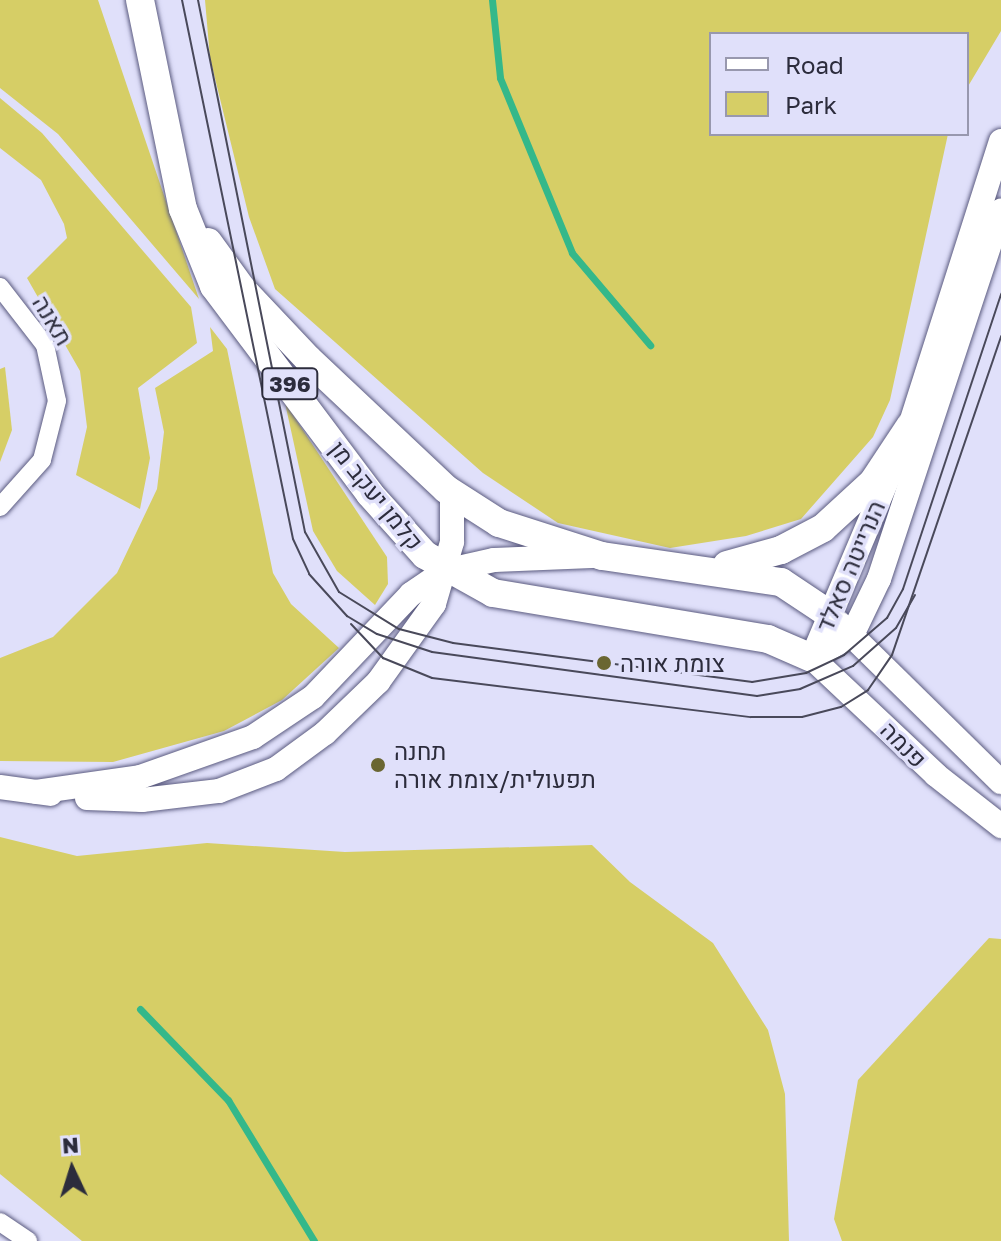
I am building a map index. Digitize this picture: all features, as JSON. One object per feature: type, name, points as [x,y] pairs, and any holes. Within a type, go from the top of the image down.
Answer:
[{"type":"main road","name":"קלמן יעקב מן","points":[[140,0],[188,227],[214,286],[370,494],[445,571],[524,600],[768,639],[812,658]]},
{"type":"main road","name":"הנרייטה סאלד","points":[[812,658],[910,426],[1001,141]]},
{"type":"main road","name":"קלמן יעקב מן","points":[[176,173],[204,235],[242,289],[452,493],[526,536],[602,556],[781,582],[829,614]]},
{"type":"main road","name":"הנרייטה סאלד","points":[[812,658],[852,635],[879,579],[1001,211]]},
{"type":"main road","points":[[690,568],[764,557],[823,528],[873,482],[910,426]]},
{"type":"main road","points":[[0,787],[36,792],[170,798],[219,791],[276,769],[325,733],[378,682],[427,617],[445,571],[452,493]]},
{"type":"main road","points":[[36,792],[140,777],[253,737],[313,697],[411,594],[445,571],[494,560],[602,556]]},
{"type":"main road","name":"פנמה","points":[[829,614],[1001,782]]},
{"type":"main road","name":"פנמה","points":[[812,658],[936,775],[1001,826]]},
{"type":"street","name":"תאנה","points":[[0,287],[45,345],[57,401],[42,460],[0,507]]},
{"type":"street","points":[[0,1222],[28,1241]]},
{"type":"green space","points":[[0,0],[98,0],[199,299],[58,134],[0,88]]},
{"type":"green space","points":[[205,0],[1001,0],[1001,31],[969,85],[969,32],[709,32],[709,136],[948,136],[890,400],[873,437],[801,519],[746,536],[670,548],[558,523],[483,473],[275,289],[249,217],[210,58]]},
{"type":"green space","points":[[0,98],[42,133],[191,307],[197,343],[138,388],[150,458],[140,509],[76,475],[87,427],[80,371],[27,278],[67,238],[64,224],[41,180],[0,148]]},
{"type":"green space","points":[[210,327],[227,349],[273,573],[291,604],[339,648],[282,700],[224,731],[113,762],[0,761],[0,658],[53,637],[117,573],[157,489],[164,432],[155,388],[213,351]]},
{"type":"green space","points":[[5,367],[12,430],[0,462],[0,369]]},
{"type":"green space","points":[[285,403],[387,557],[388,584],[375,605],[337,571],[313,531]]},
{"type":"green space","points":[[0,837],[77,856],[207,843],[345,852],[592,845],[630,882],[713,943],[768,1030],[785,1094],[789,1241],[82,1241],[0,1174]]},
{"type":"green space","points":[[989,938],[1001,939],[1001,1241],[842,1241],[834,1219],[858,1080]]},
{"type":"waterway","points":[[492,0],[500,78],[572,253],[650,345]]},
{"type":"waterway","points":[[140,1009],[228,1100],[314,1241]]},
{"type":"tram line","points":[[182,0],[293,539],[309,574],[347,616],[377,634],[432,652],[757,696],[800,689],[853,666],[896,628],[915,595]]},
{"type":"tram line","points":[[198,0],[305,532],[339,592],[399,629],[453,643],[752,682],[806,673],[844,655],[887,618],[903,589],[1001,294]]},
{"type":"tram line","points":[[351,624],[383,658],[432,678],[751,717],[802,717],[841,707],[868,690],[892,655],[1001,336]]},
{"type":"place","name":"צומת אורה","points":[[604,663]]},
{"type":"place","name":"תחנה תפעולית/צומת אורה","points":[[378,765]]}]
